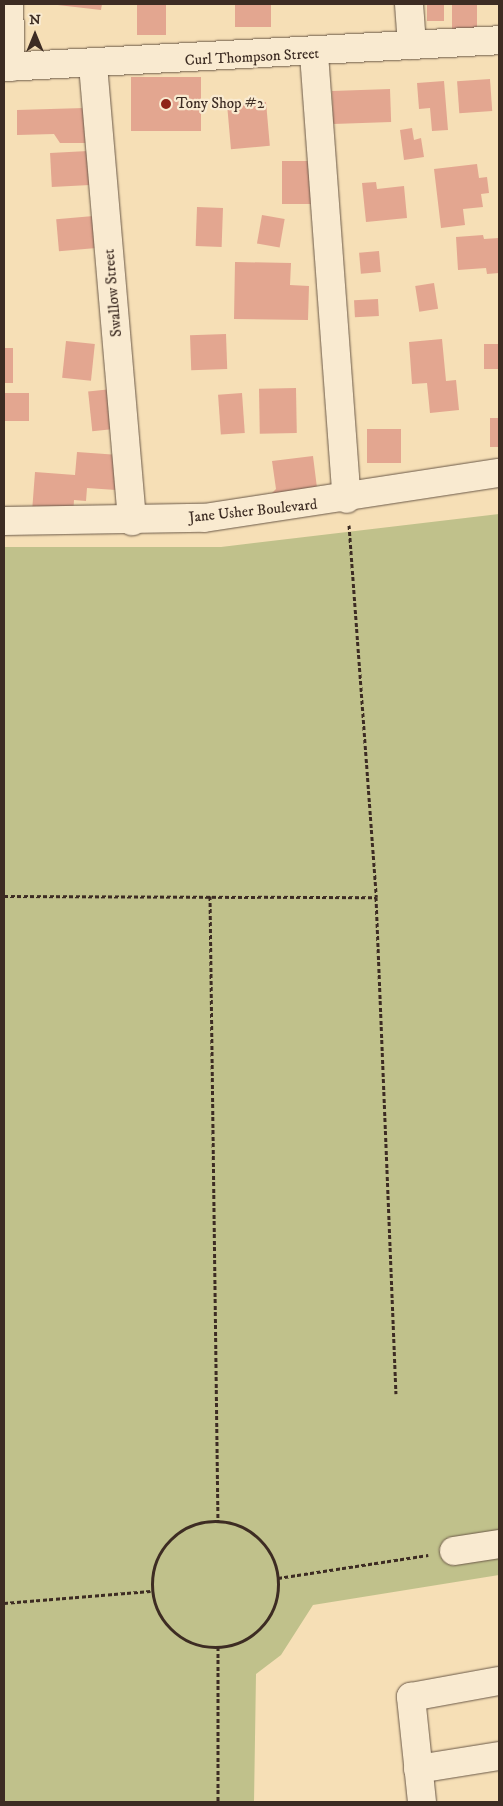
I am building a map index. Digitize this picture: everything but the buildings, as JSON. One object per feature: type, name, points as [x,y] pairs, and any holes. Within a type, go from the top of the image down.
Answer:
[{"type":"street","points":[[8,67],[9,4]]},
{"type":"street","points":[[410,4],[412,45]]},
{"type":"street","name":"Curl Thompson Street","points":[[8,67],[93,65],[314,54],[412,45],[499,40]]},
{"type":"street","points":[[314,54],[347,499]]},
{"type":"street","name":"Swallow Street","points":[[93,65],[132,521]]},
{"type":"street","name":"Jane Usher Boulevard","points":[[4,521],[132,521],[268,512],[499,473]]},
{"type":"street","points":[[454,1551],[499,1544]]},
{"type":"street","points":[[422,1802],[411,1697],[499,1681]]},
{"type":"street","points":[[418,1769],[499,1756]]},
{"type":"path","points":[[347,499],[376,897],[396,1394]]},
{"type":"path","points":[[4,896],[376,897]]},
{"type":"path","points":[[210,896],[218,1521]]},
{"type":"path","points":[[218,1521],[239,1526],[258,1537],[271,1554],[278,1578],[276,1604],[266,1623],[250,1638],[218,1647],[187,1642],[170,1629],[157,1612],[152,1591],[156,1562],[177,1534],[196,1524],[218,1521]]},
{"type":"path","points":[[278,1578],[454,1551]]},
{"type":"path","points":[[4,1603],[152,1591]]},
{"type":"path","points":[[218,1647],[218,1802]]},
{"type":"green space","points":[[499,514],[499,1575],[313,1605],[281,1655],[256,1674],[254,1802],[4,1802],[4,547],[221,547]]},
{"type":"place","name":"Tony Shop #2","points":[[166,104]]}]
